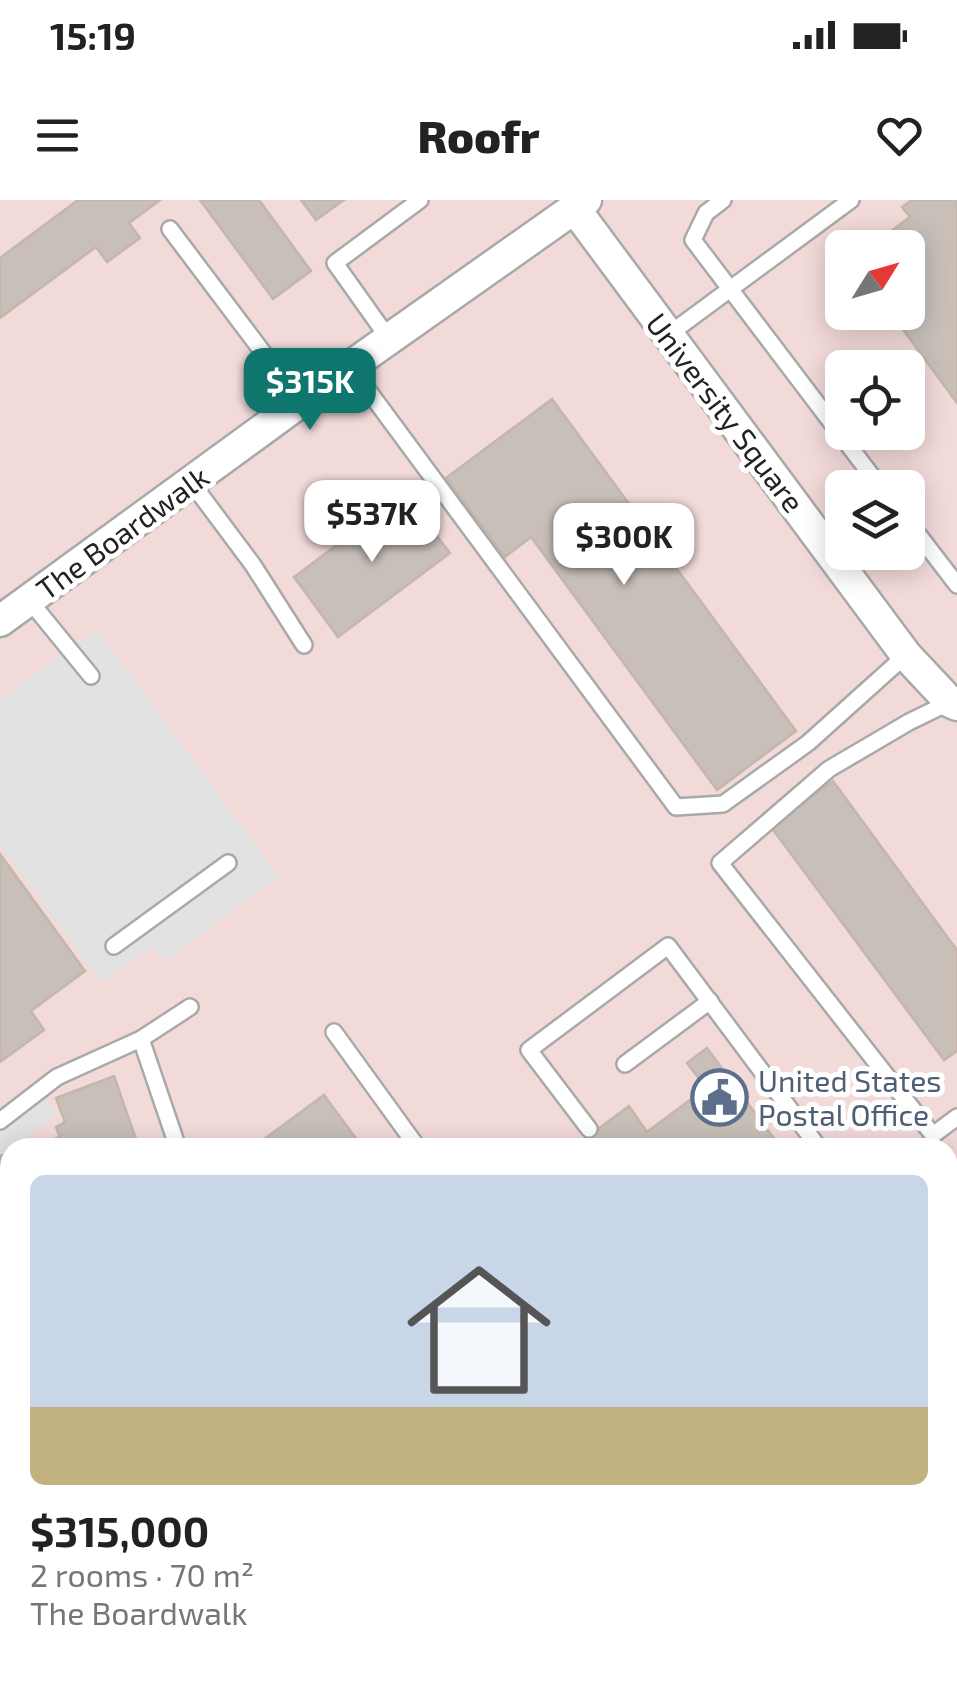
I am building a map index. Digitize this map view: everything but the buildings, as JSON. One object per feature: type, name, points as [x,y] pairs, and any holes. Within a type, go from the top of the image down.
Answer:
[{"type":"street","name":"The Boardwalk","points":[[0,622],[300,402],[580,204]]},
{"type":"street","name":"University Square","points":[[580,204],[668,334],[906,655],[954,704]]},
{"type":"lane","points":[[389,338],[335,263],[420,200]]},
{"type":"lane","points":[[723,200],[706,213],[694,240],[867,470]]},
{"type":"lane","points":[[668,334],[851,200]]},
{"type":"lane","points":[[170,228],[300,402]]},
{"type":"lane","points":[[350,366],[676,807],[723,804],[808,742],[906,655]]},
{"type":"lane","points":[[191,482],[253,565],[304,645]]},
{"type":"lane","points":[[925,544],[957,586]]},
{"type":"lane","points":[[29,600],[91,676]]},
{"type":"lane","points":[[954,704],[909,722],[829,770],[720,862],[933,1136],[957,1117]]},
{"type":"lane","points":[[114,946],[228,863]]},
{"type":"lane","points":[[589,1129],[529,1050],[668,946],[812,1138]]},
{"type":"lane","points":[[624,1064],[710,1001]]},
{"type":"lane","points":[[0,1120],[57,1077],[141,1038],[190,1007]]},
{"type":"lane","points":[[334,1032],[411,1138]]},
{"type":"lane","points":[[141,1038],[175,1138]]},
{"type":"shaded area","points":[[0,200],[957,200],[957,1138],[0,1138]]},
{"type":"shaded area","points":[[97,629],[279,877],[165,961],[153,946],[102,983],[0,844],[0,700]]},
{"type":"shaded area","points":[[45,1097],[57,1113],[25,1138],[0,1138],[0,1132]]},
{"type":"place","name":"United States Postal Office","points":[[719,1097]]}]
